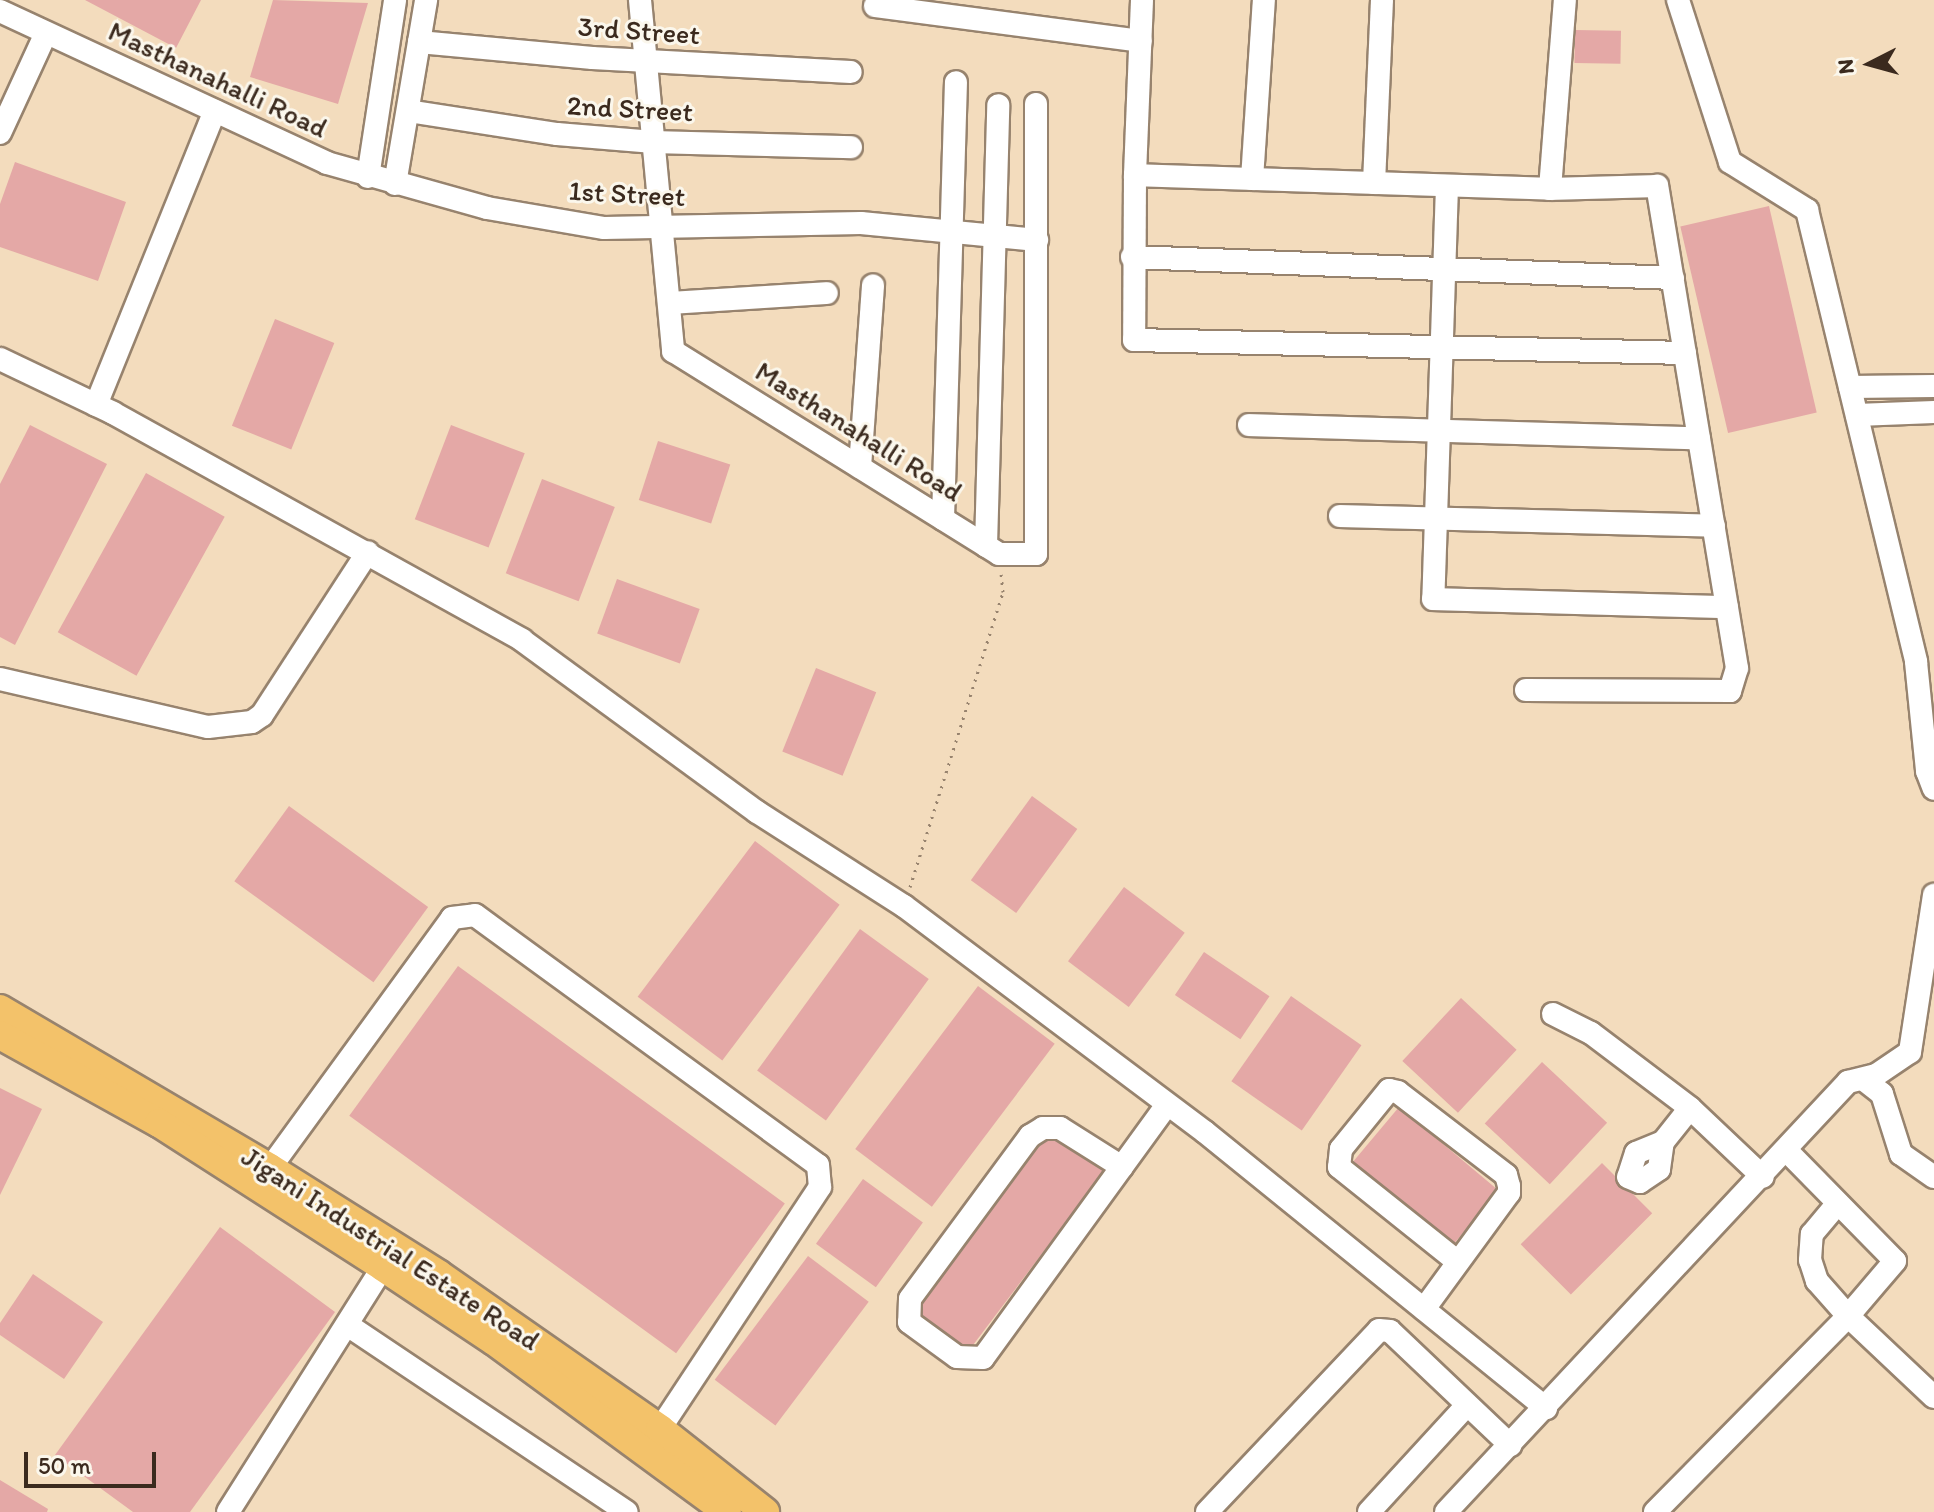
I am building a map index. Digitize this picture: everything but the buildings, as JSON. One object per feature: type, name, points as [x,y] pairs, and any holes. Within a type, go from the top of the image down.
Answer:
[{"type":"main road","name":"Jigani Industrial Estate Road","points":[[0,1009],[270,1168],[438,1274],[660,1429],[765,1512]]},
{"type":"main road","name":"Jigani Industrial Estate Road","points":[[0,1035],[159,1123],[383,1267],[494,1341],[727,1512]]},
{"type":"street","points":[[368,177],[395,0]]},
{"type":"street","points":[[395,184],[426,0]]},
{"type":"street","name":"Masthanahalli Road","points":[[640,0],[673,351],[992,550]]},
{"type":"street","points":[[1142,0],[1132,257],[1134,340],[1442,351],[1685,353]]},
{"type":"street","points":[[1252,179],[1264,0]]},
{"type":"street","points":[[1374,183],[1382,0]]},
{"type":"street","points":[[1550,189],[1565,0]]},
{"type":"street","points":[[1678,0],[1730,162],[1807,210],[1916,662],[1927,771],[1934,789]]},
{"type":"street","points":[[875,6],[1141,41]]},
{"type":"street","name":"Masthanahalli Road","points":[[0,11],[215,111],[368,177],[395,184]]},
{"type":"street","points":[[0,133],[46,33]]},
{"type":"street","name":"3rd Street","points":[[419,42],[851,72]]},
{"type":"street","points":[[943,519],[956,82]]},
{"type":"street","points":[[998,105],[993,237],[992,550],[1036,554],[1036,104]]},
{"type":"street","points":[[96,405],[215,111]]},
{"type":"street","name":"2nd Street","points":[[408,111],[557,134],[654,142],[851,147]]},
{"type":"street","points":[[1135,175],[1550,189],[1657,186],[1737,668],[1730,691],[1526,690]]},
{"type":"street","name":"1st Street","points":[[395,184],[487,208],[604,228],[861,223],[1037,240]]},
{"type":"street","points":[[1447,186],[1433,599],[1727,607]]},
{"type":"street","points":[[1132,257],[1673,278]]},
{"type":"street","points":[[860,467],[873,285]]},
{"type":"street","points":[[669,303],[827,293]]},
{"type":"street","points":[[0,359],[96,405],[368,552],[522,640],[757,812],[904,906],[1167,1105],[1546,1408]]},
{"type":"street","points":[[1850,387],[1934,386]]},
{"type":"street","points":[[1857,415],[1934,412]]},
{"type":"street","points":[[1249,425],[1699,438]]},
{"type":"street","points":[[1340,516],[1714,526]]},
{"type":"street","points":[[0,679],[208,727],[252,722],[262,715],[368,552]]},
{"type":"street","points":[[1446,1512],[1763,1177],[1848,1082],[1863,1079],[1910,1052],[1926,1003],[1934,895]]},
{"type":"street","points":[[270,1168],[452,918],[475,915],[818,1165],[820,1187],[660,1429]]},
{"type":"street","points":[[1553,1014],[1591,1033],[1690,1108],[1763,1177]]},
{"type":"street","points":[[1863,1079],[1882,1094],[1901,1154],[1934,1177]]},
{"type":"street","points":[[1424,1309],[1509,1193],[1506,1175],[1398,1092],[1389,1090],[1341,1149],[1339,1167],[1458,1262]]},
{"type":"street","points":[[1122,1167],[1060,1128],[1043,1128],[1030,1136],[910,1299],[909,1322],[957,1357],[983,1358],[1122,1167],[1167,1105]]},
{"type":"street","points":[[1663,1142],[1690,1108]]},
{"type":"street","points":[[1655,1512],[1848,1316],[1895,1261],[1787,1151]]},
{"type":"street","points":[[1838,1203],[1812,1234],[1810,1260],[1817,1281],[1848,1316],[1934,1397]]},
{"type":"street","points":[[228,1512],[349,1326],[383,1267]]},
{"type":"street","points":[[349,1326],[627,1512]]},
{"type":"street","points":[[1207,1512],[1379,1330],[1390,1331],[1510,1445]]},
{"type":"street","points":[[1369,1512],[1467,1405]]},
{"type":"path","points":[[904,906],[1003,592],[992,550]]}]
